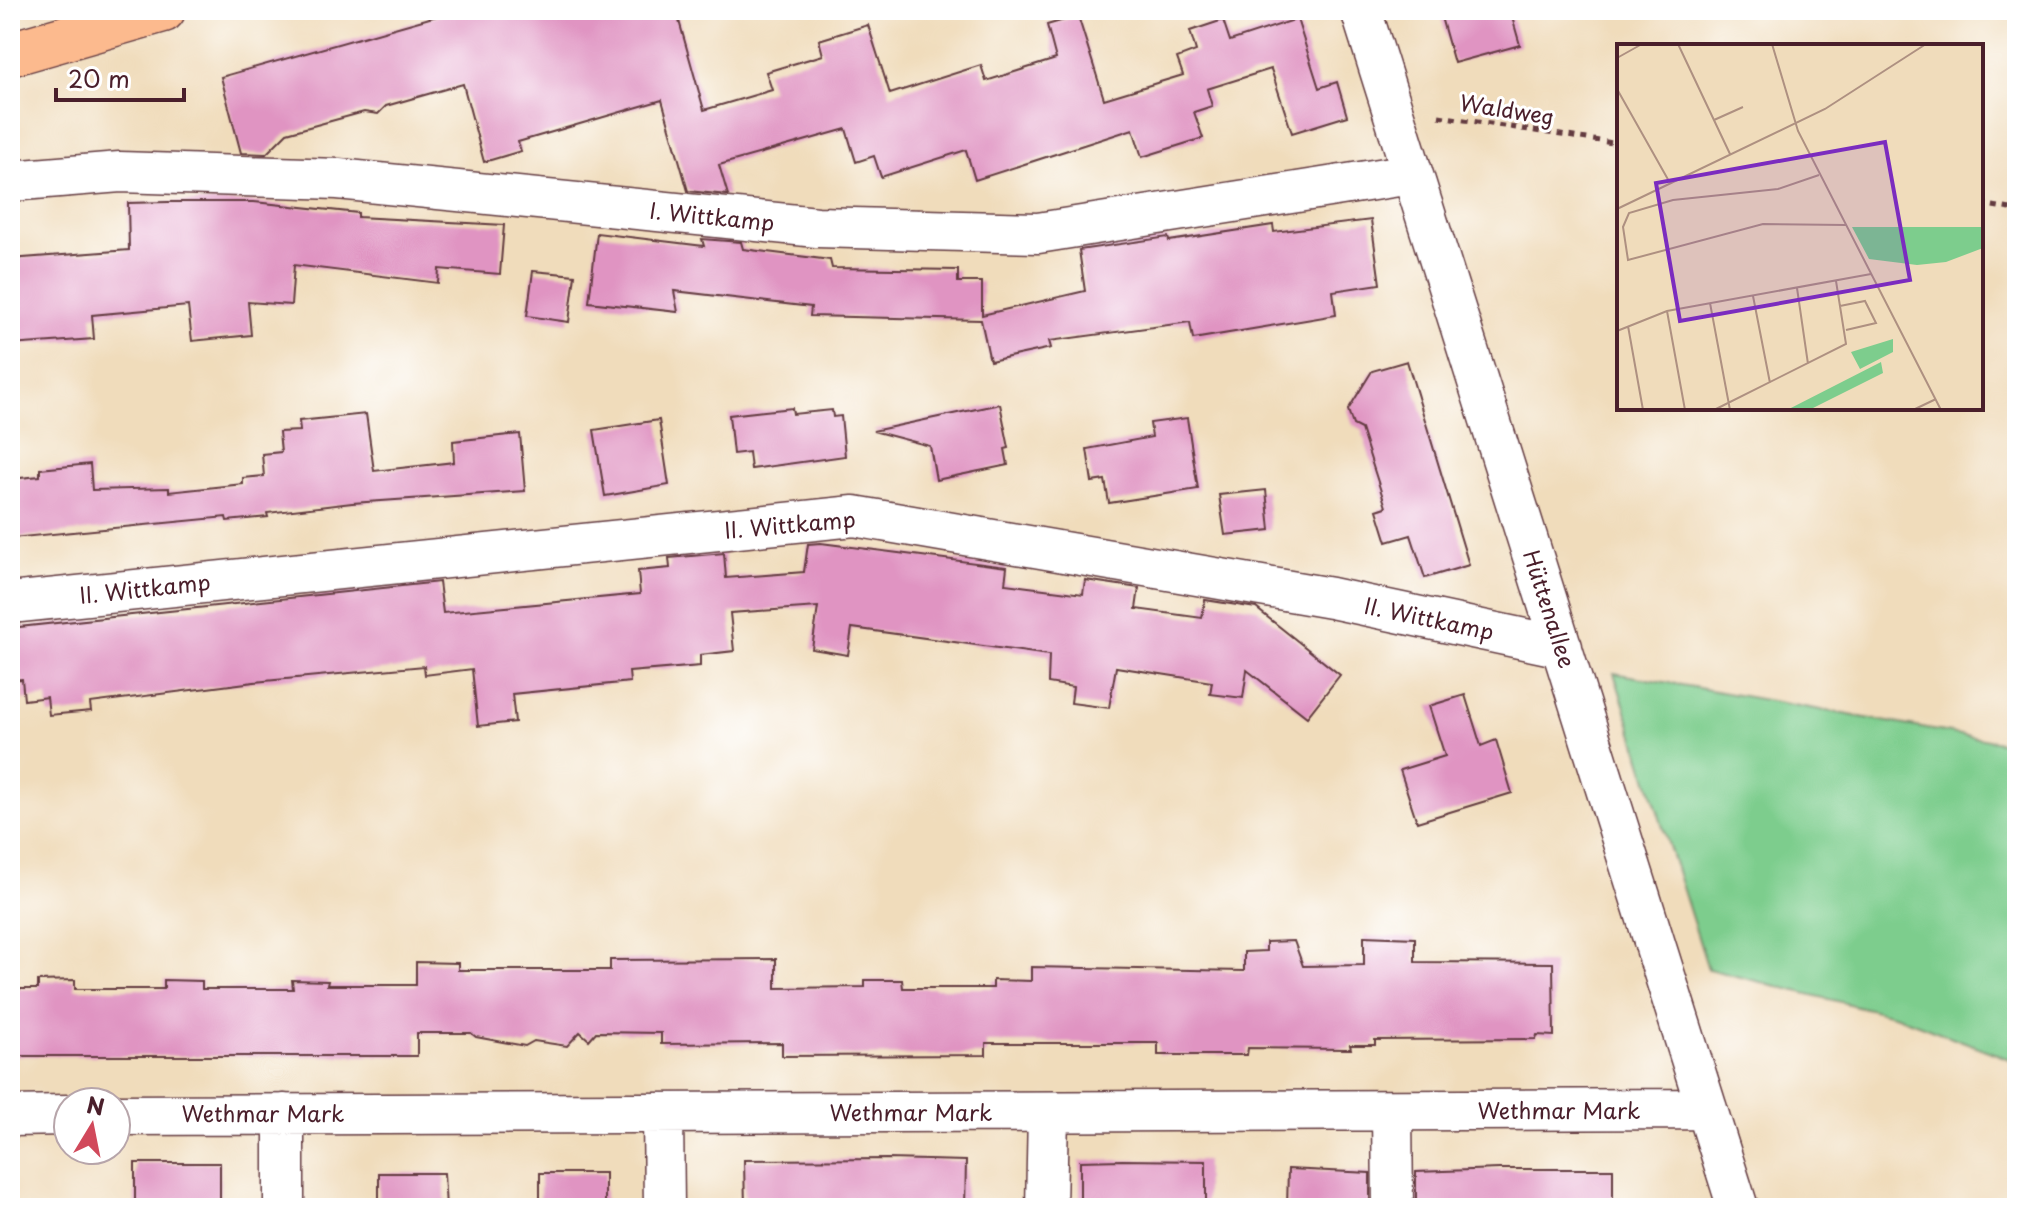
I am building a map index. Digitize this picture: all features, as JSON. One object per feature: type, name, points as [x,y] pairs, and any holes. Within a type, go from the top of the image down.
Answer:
[{"type":"main road","points":[[10,54],[135,14]]},
{"type":"street","name":"Hüttenallee","points":[[1361,10],[1738,1208]]},
{"type":"street","name":"I. Wittkamp","points":[[10,181],[120,172],[338,179],[817,227],[1038,233],[1411,174]]},
{"type":"street","name":"II. Wittkamp","points":[[10,603],[854,516],[1331,598],[1562,647]]},
{"type":"street","name":"Wethmar Mark","points":[[132,1115],[1707,1109]]},
{"type":"street","points":[[1392,1111],[1393,1208]]},
{"type":"street","points":[[1046,1208],[1048,1113]]},
{"type":"street","points":[[284,1114],[284,1208]]},
{"type":"street","points":[[663,1114],[664,1208]]},
{"type":"street","points":[[10,1116],[52,1115]]},
{"type":"path","name":"Waldweg","points":[[1391,109],[1617,144]]},
{"type":"path","points":[[1983,204],[2017,210]]},
{"type":"green space","points":[[1614,673],[2017,745],[2017,1062],[1897,1016],[1708,969]]},
{"type":"building","points":[[458,10],[676,10],[704,110],[772,90],[766,72],[823,55],[819,40],[868,25],[890,94],[981,65],[986,81],[1056,59],[1047,25],[1078,16],[1104,99],[1183,75],[1177,58],[1196,51],[1190,31],[1223,20],[1230,41],[1297,19],[1319,88],[1337,82],[1347,116],[1292,133],[1271,69],[1207,89],[1212,106],[1194,112],[1203,138],[1142,157],[1133,129],[975,180],[966,150],[881,177],[874,156],[856,162],[846,129],[719,165],[728,195],[688,191],[662,100],[518,142],[521,151],[484,162],[463,84],[386,106],[378,114],[364,112],[287,133],[266,154],[241,153],[221,77]]},
{"type":"building","points":[[1439,10],[1510,10],[1520,45],[1454,63]]},
{"type":"building","points":[[254,202],[358,213],[358,217],[504,225],[500,274],[439,269],[438,283],[294,265],[291,305],[248,302],[251,335],[192,341],[188,306],[92,315],[94,339],[10,345],[10,259],[129,250],[128,203]]},
{"type":"building","points":[[1371,220],[1380,284],[1333,291],[1336,315],[1193,339],[1190,322],[1049,341],[1051,348],[990,361],[981,320],[810,316],[811,307],[674,291],[678,312],[589,302],[597,233],[704,246],[702,239],[741,242],[743,249],[830,260],[832,268],[958,270],[958,282],[982,282],[982,315],[1085,291],[1079,250],[1168,237],[1169,241],[1273,225],[1274,232]]},
{"type":"building","points":[[533,271],[575,275],[569,322],[527,316]]},
{"type":"building","points":[[1407,361],[1469,565],[1425,578],[1411,535],[1387,542],[1377,510],[1386,507],[1361,429],[1353,425],[1348,410],[1372,371]]},
{"type":"building","points":[[1000,404],[1009,448],[1005,449],[1008,465],[936,480],[930,446],[873,431]]},
{"type":"building","points":[[792,408],[793,414],[832,410],[833,417],[841,416],[845,456],[751,469],[749,452],[733,454],[729,415]]},
{"type":"building","points":[[366,414],[374,471],[454,462],[453,441],[520,434],[525,491],[352,503],[267,513],[268,517],[227,521],[226,517],[12,538],[10,479],[40,476],[40,469],[90,464],[92,490],[169,488],[169,492],[243,484],[243,478],[264,476],[262,454],[281,452],[279,432],[300,431],[299,421]]},
{"type":"building","points":[[1187,418],[1198,489],[1109,503],[1105,480],[1092,482],[1087,449],[1152,437],[1150,423]]},
{"type":"building","points":[[659,420],[669,485],[605,496],[594,430]]},
{"type":"building","points":[[1266,490],[1270,530],[1225,535],[1219,495]]},
{"type":"building","points":[[821,543],[1007,567],[1005,584],[1083,594],[1085,580],[1139,588],[1136,609],[1202,618],[1205,600],[1256,608],[1340,675],[1307,717],[1247,670],[1243,698],[1210,694],[1212,682],[1116,667],[1109,708],[1071,703],[1073,687],[1048,683],[1049,655],[852,628],[848,655],[812,649],[818,607],[730,613],[734,651],[700,655],[700,666],[629,672],[630,682],[512,694],[515,722],[478,726],[472,669],[425,675],[424,666],[254,682],[90,703],[91,711],[49,715],[47,697],[24,700],[22,679],[10,680],[10,628],[439,582],[443,613],[640,594],[638,571],[670,568],[669,558],[724,553],[726,578],[804,572],[808,544]]},
{"type":"building","points":[[1465,695],[1481,746],[1496,740],[1512,793],[1417,822],[1400,770],[1445,756],[1429,706]]},
{"type":"building","points":[[1364,936],[1415,938],[1415,962],[1553,963],[1554,1036],[1537,1035],[1536,1039],[1375,1040],[1375,1045],[1350,1045],[1351,1049],[1248,1048],[1247,1055],[1158,1055],[1158,1043],[986,1043],[986,1055],[782,1056],[782,1043],[661,1044],[661,1033],[596,1032],[589,1040],[580,1032],[567,1046],[534,1041],[525,1046],[476,1037],[471,1033],[417,1033],[417,1056],[10,1056],[10,989],[38,989],[38,981],[75,980],[75,989],[164,989],[164,980],[202,981],[202,989],[293,989],[292,980],[328,981],[327,985],[416,985],[416,962],[458,963],[458,970],[610,970],[610,960],[776,959],[776,988],[865,987],[865,980],[902,980],[903,988],[993,988],[993,980],[1031,981],[1031,967],[1244,971],[1244,952],[1266,951],[1266,942],[1294,941],[1303,966],[1364,965]]},
{"type":"building","points":[[744,1160],[966,1161],[965,1208],[745,1208]]},
{"type":"building","points":[[1080,1161],[1206,1161],[1206,1208],[1080,1208]]},
{"type":"building","points":[[135,1163],[220,1163],[220,1208],[135,1208]]},
{"type":"building","points":[[1288,1169],[1370,1173],[1370,1208],[1287,1208]]},
{"type":"building","points":[[1613,1169],[1613,1208],[1416,1208],[1416,1172]]},
{"type":"building","points":[[379,1173],[444,1173],[446,1208],[379,1208]]},
{"type":"building","points":[[540,1173],[605,1173],[605,1208],[540,1208]]}]
